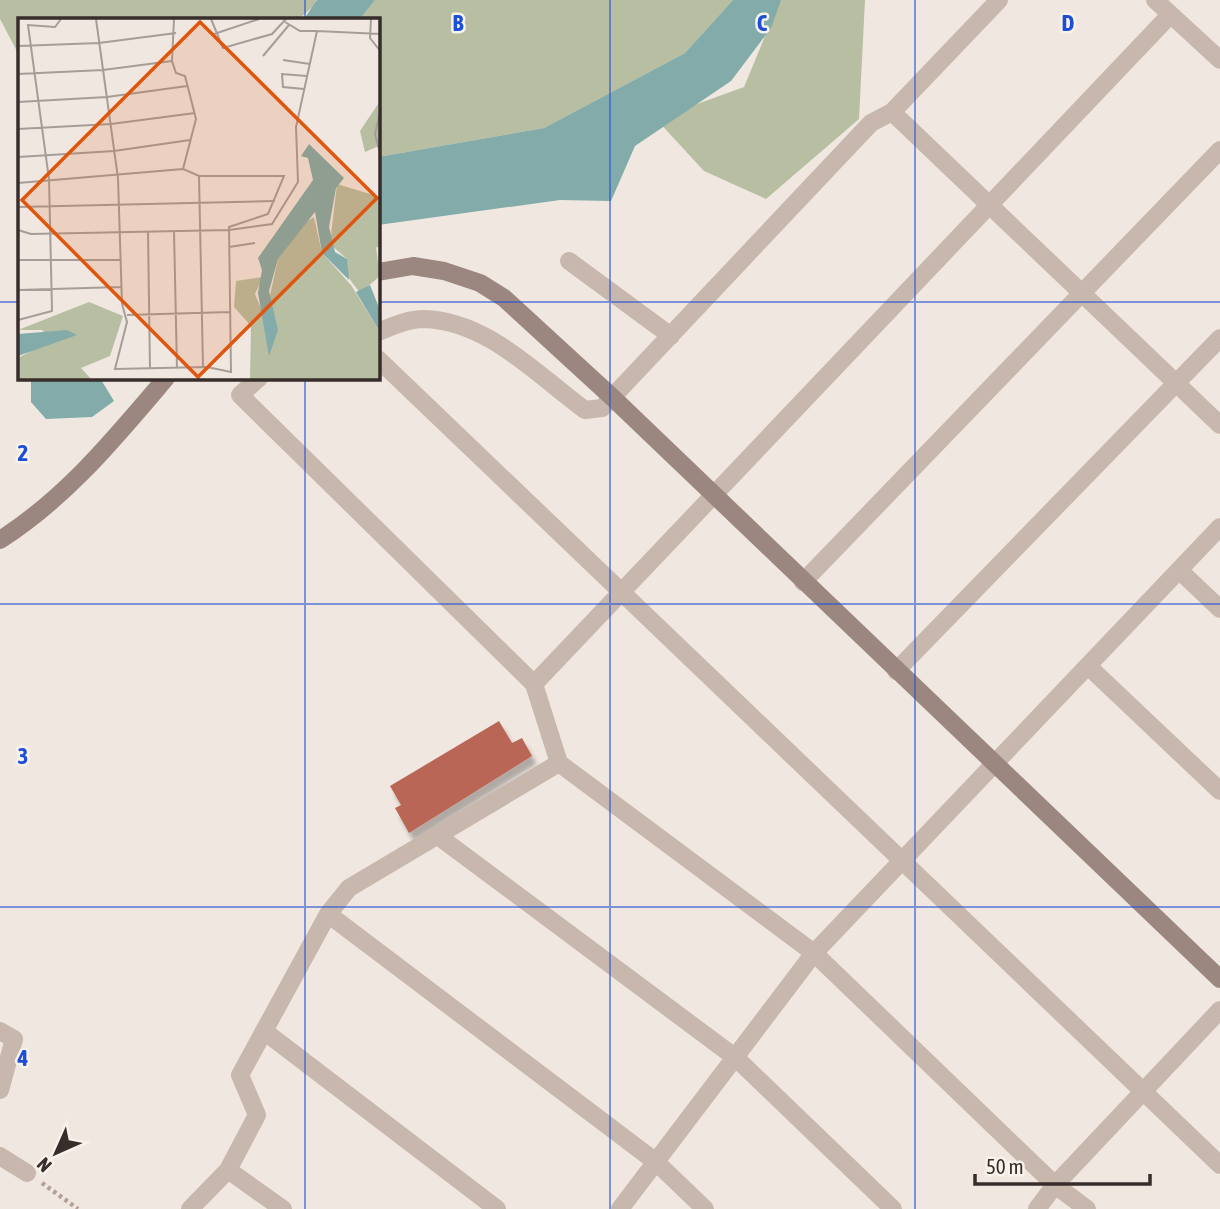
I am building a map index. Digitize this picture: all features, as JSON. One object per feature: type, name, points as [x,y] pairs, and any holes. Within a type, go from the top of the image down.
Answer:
[{"type":"street","points":[[380,331],[423,319],[469,327],[492,340],[585,410],[602,408],[871,123],[892,112],[999,0]]},
{"type":"street","points":[[1155,0],[1220,60]]},
{"type":"street","points":[[534,684],[1170,15]]},
{"type":"street","points":[[892,112],[1220,425]]},
{"type":"street","points":[[803,582],[1083,295],[1220,150]]},
{"type":"street","points":[[569,261],[671,335]]},
{"type":"street","points":[[380,272],[413,266],[444,271],[480,283],[504,298],[1220,979]]},
{"type":"street","points":[[896,671],[1220,338]]},
{"type":"street","points":[[380,361],[1220,1165]]},
{"type":"street","points":[[0,540],[32,520],[66,491],[164,380]]},
{"type":"street","points":[[257,380],[240,396],[534,684],[559,763],[814,953],[1055,1185],[1087,1209]]},
{"type":"street","points":[[620,1209],[814,953],[1220,527]]},
{"type":"street","points":[[1180,571],[1220,608]]},
{"type":"street","points":[[1088,666],[1220,791]]},
{"type":"street","points":[[190,1209],[228,1170],[257,1115],[240,1075],[328,914],[349,888],[559,763]]},
{"type":"street","points":[[438,836],[736,1058],[893,1209]]},
{"type":"street","points":[[328,914],[656,1162],[705,1209]]},
{"type":"street","points":[[1037,1209],[1055,1185],[1220,1010]]},
{"type":"street","points":[[0,1031],[14,1039],[0,1090]]},
{"type":"street","points":[[264,1031],[497,1209]]},
{"type":"street","points":[[0,1156],[27,1173]]},
{"type":"street","points":[[228,1170],[283,1209]]},
{"type":"path","points":[[27,1173],[78,1209]]},
{"type":"green space","points":[[0,0],[316,0],[316,4],[300,18],[18,18],[18,53],[0,19]]},
{"type":"green space","points":[[375,0],[733,0],[685,53],[544,128],[380,157],[380,18],[361,18]]},
{"type":"green space","points":[[780,0],[865,0],[859,119],[766,199],[704,171],[656,119],[744,87]]},
{"type":"water","points":[[317,0],[375,0],[361,18],[305,18]]},
{"type":"water","points":[[733,0],[781,0],[771,28],[731,81],[635,146],[611,201],[560,200],[380,225],[380,157],[544,128],[685,53]]},
{"type":"water","points":[[31,380],[101,380],[114,401],[92,417],[46,419],[31,402]]},
{"type":"building","points":[[499,721],[512,743],[522,738],[532,756],[409,833],[395,808],[401,805],[390,786]]}]
